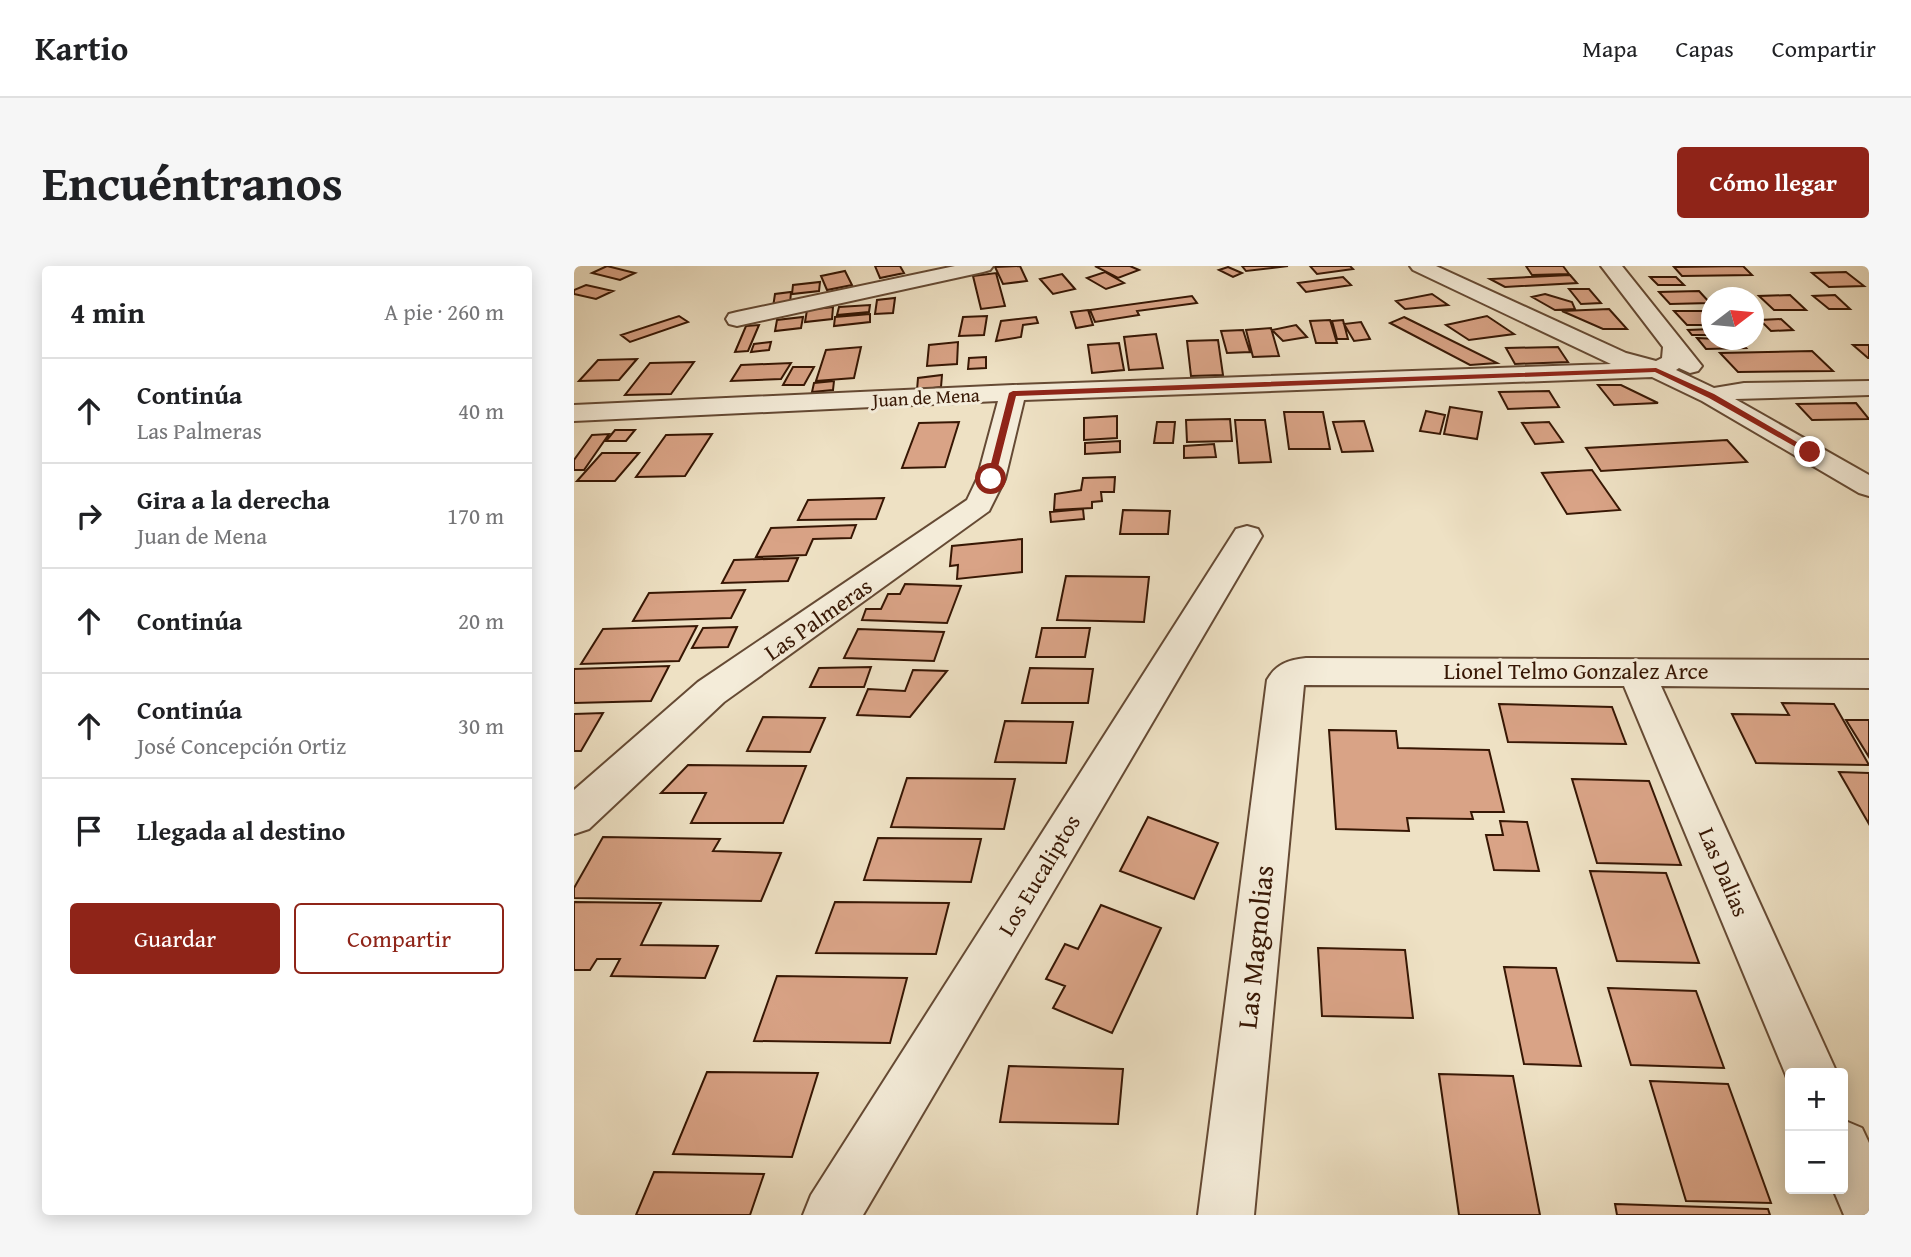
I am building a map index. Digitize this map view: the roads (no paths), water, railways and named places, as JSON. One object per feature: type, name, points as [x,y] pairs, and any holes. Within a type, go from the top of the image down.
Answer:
[{"type":"street","points":[[737,319],[983,266]]},
{"type":"street","points":[[1420,266],[1621,359],[1647,366],[1711,396],[1869,487]]},
{"type":"street","points":[[1444,266],[1621,347],[1647,366],[1668,367],[1674,362],[1675,346]]},
{"type":"street","points":[[1611,266],[1711,396]]},
{"type":"street","name":"Juan de Mena","points":[[574,413],[1647,366]]},
{"type":"street","points":[[1711,396],[1744,390],[1869,388]]},
{"type":"street","name":"Las Palmeras","points":[[574,816],[711,692],[979,505],[991,479],[1013,393]]},
{"type":"street","name":"Los Eucaliptos","points":[[831,1215],[1247,536]]},
{"type":"street","name":"Lionel Telmo Gonzalez Arce","points":[[1285,680],[1294,673],[1306,671],[1869,674]]},
{"type":"street","name":"Las Dalias","points":[[1636,671],[1809,1068]]},
{"type":"street","name":"Las Magnolias","points":[[1226,1215],[1285,680]]},
{"type":"street","points":[[1848,1159],[1869,1208]]}]
